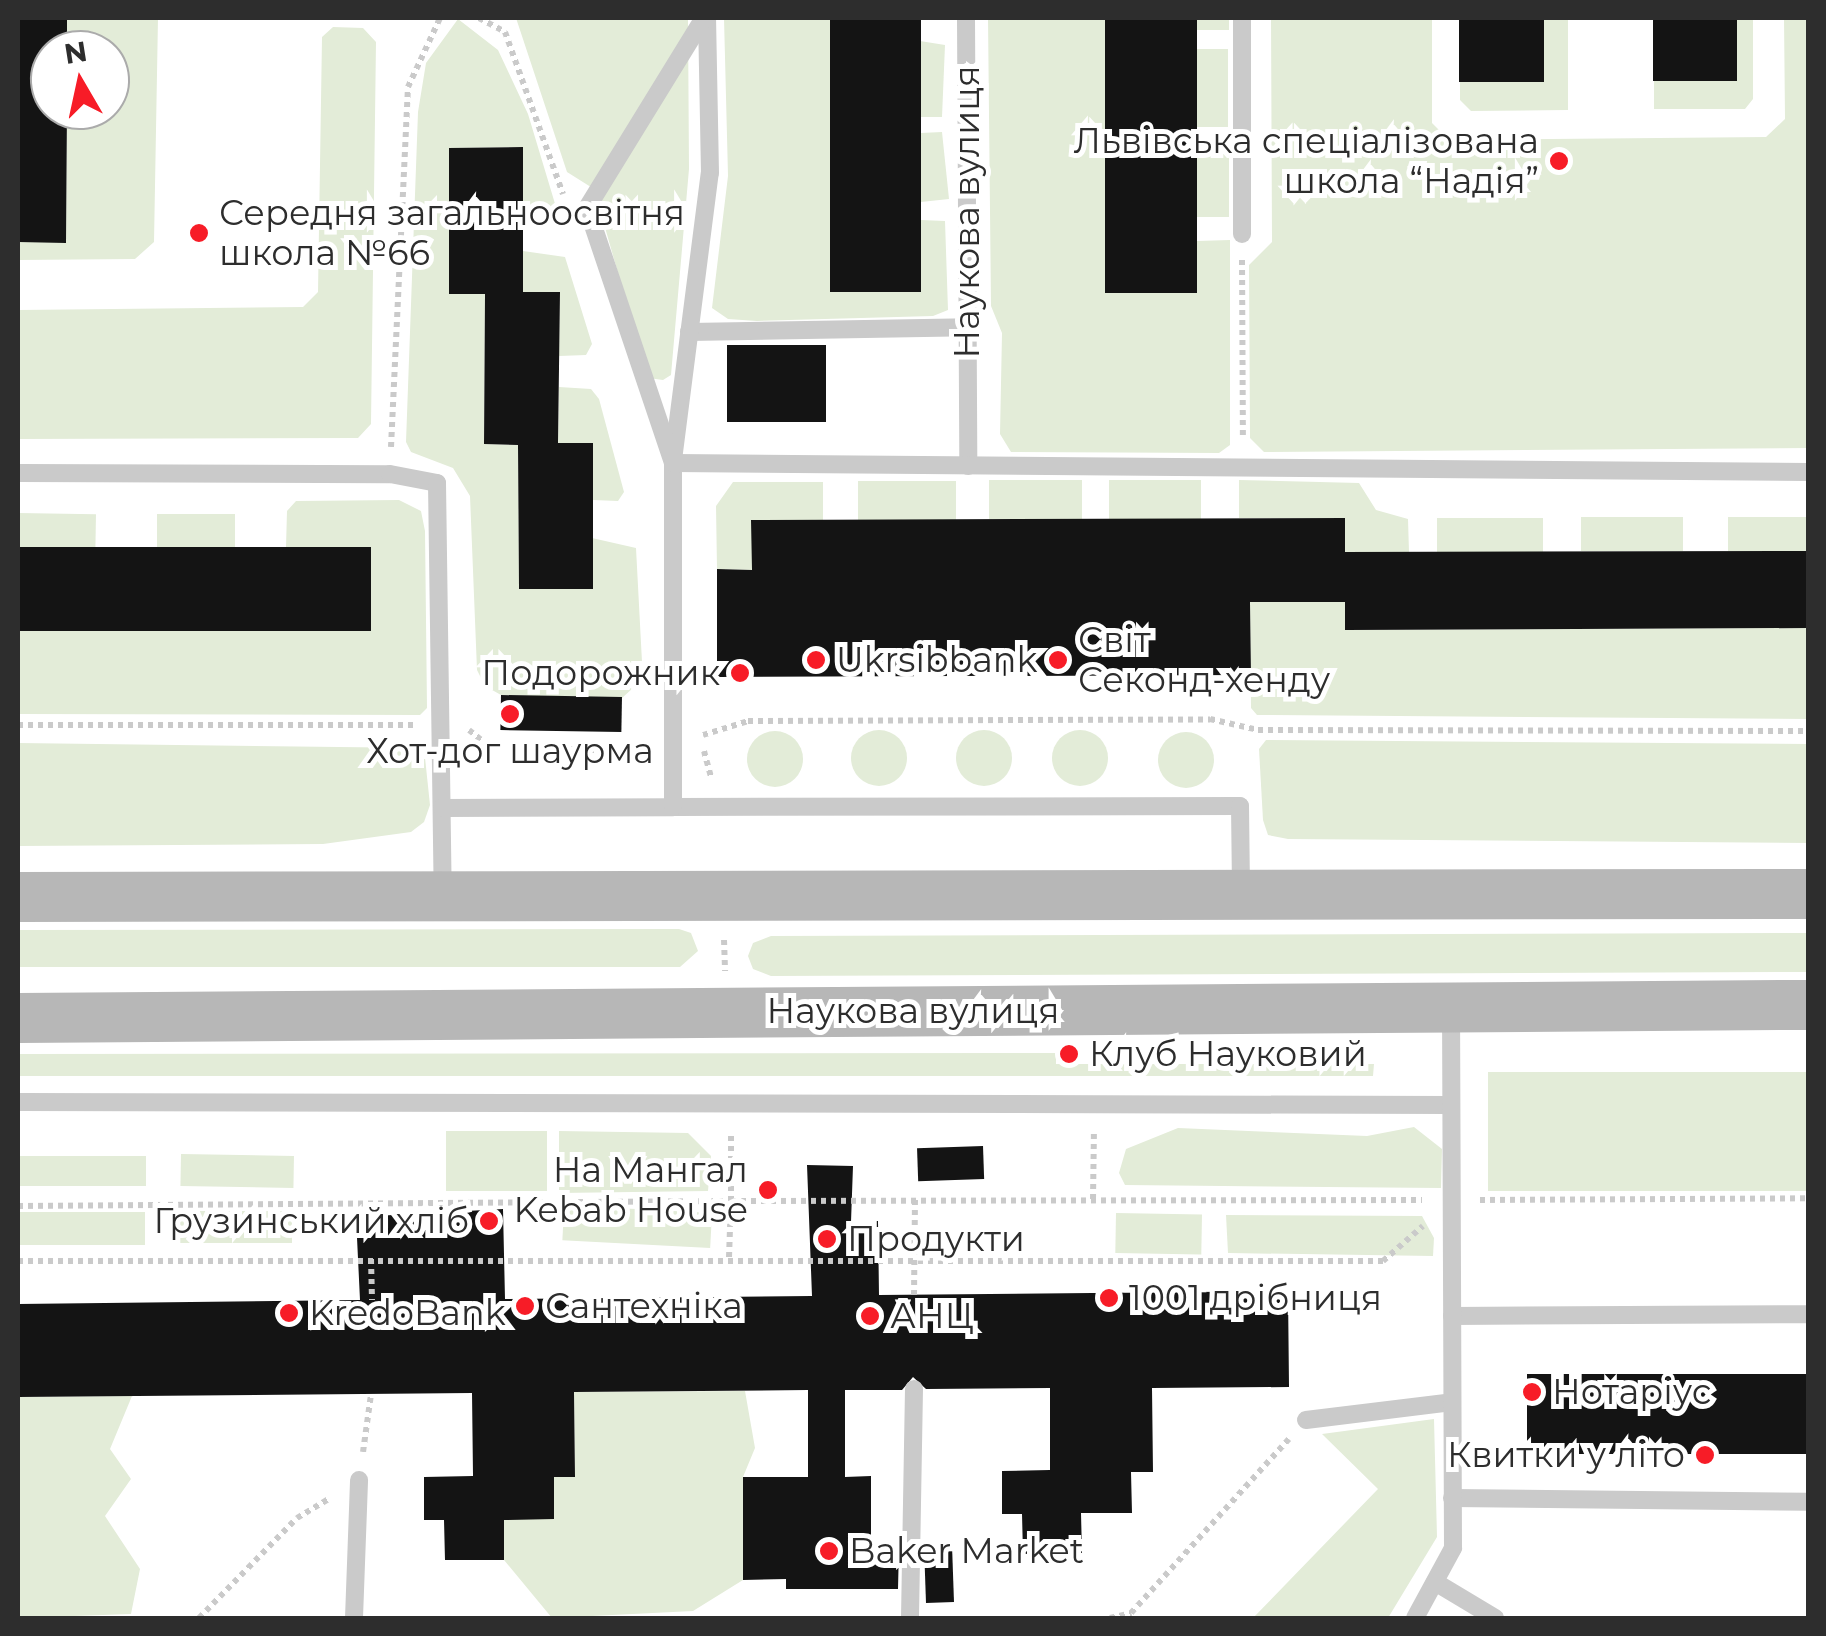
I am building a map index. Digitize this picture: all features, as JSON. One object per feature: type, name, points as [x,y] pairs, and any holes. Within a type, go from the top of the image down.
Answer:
[{"type":"main road","points":[[18,897],[1808,894]]},
{"type":"main road","name":"Наукова вулиця","points":[[18,1018],[1808,1005]]},
{"type":"lane","points":[[673,807],[672,463],[710,173],[706,18]]},
{"type":"lane","points":[[672,463],[587,208],[706,18]]},
{"type":"lane","name":"Наукова вулиця","points":[[966,18],[968,466]]},
{"type":"lane","points":[[1242,18],[1242,234]]},
{"type":"lane","points":[[689,332],[968,327]]},
{"type":"lane","points":[[672,463],[1808,472]]},
{"type":"lane","points":[[18,474],[390,474],[437,482],[443,896]]},
{"type":"lane","points":[[442,808],[1240,806],[1241,896]]},
{"type":"lane","points":[[1414,1618],[1453,1548],[1451,1007]]},
{"type":"lane","points":[[18,1102],[1451,1105]]},
{"type":"lane","points":[[1452,1316],[1808,1314]]},
{"type":"lane","points":[[910,1618],[914,1390]]},
{"type":"lane","points":[[1306,1420],[1452,1402]]},
{"type":"lane","points":[[354,1618],[359,1480]]},
{"type":"lane","points":[[1452,1498],[1808,1502]]},
{"type":"lane","points":[[1434,1582],[1495,1618]]},
{"type":"path","points":[[390,474],[406,106],[424,41],[440,18]]},
{"type":"path","points":[[479,18],[505,32],[566,206]]},
{"type":"path","points":[[1242,234],[1243,467]]},
{"type":"path","points":[[699,736],[767,721],[1210,719],[1258,730],[1808,730]]},
{"type":"path","points":[[18,724],[425,725]]},
{"type":"path","points":[[462,725],[489,746],[616,753],[653,752],[653,732]]},
{"type":"path","points":[[724,940],[726,977]]},
{"type":"path","points":[[729,1258],[731,1131]]},
{"type":"path","points":[[914,1295],[915,1198]]},
{"type":"path","points":[[18,1206],[915,1198],[1808,1198]]},
{"type":"path","points":[[18,1261],[1383,1261],[1452,1200]]},
{"type":"path","points":[[372,1259],[372,1300]]},
{"type":"path","points":[[199,1618],[296,1518],[359,1480],[371,1394]]},
{"type":"path","points":[[1110,1618],[1130,1613],[1306,1420]]},
{"type":"green space","points":[[67,18],[158,18],[154,242],[135,259],[18,260],[18,242],[66,242],[67,130],[130,130],[130,30],[67,30]]},
{"type":"green space","points":[[516,18],[688,18],[689,169],[671,375],[663,380],[648,378],[594,189],[567,172]]},
{"type":"green space","points":[[724,18],[830,18],[831,292],[921,292],[921,220],[945,221],[948,310],[933,316],[757,321],[728,319],[712,308],[728,176]]},
{"type":"green space","points":[[988,18],[1105,18],[1106,293],[1196,293],[1197,241],[1230,240],[1230,445],[1219,453],[1011,452],[1000,434],[1002,333],[991,306]]},
{"type":"green space","points":[[1196,18],[1229,18],[1229,30],[1196,30]]},
{"type":"green space","points":[[1271,18],[1432,18],[1432,123],[1449,140],[1766,137],[1785,119],[1784,18],[1808,18],[1808,448],[1264,452],[1250,438],[1249,265],[1272,242]]},
{"type":"green space","points":[[1544,18],[1568,18],[1568,110],[1471,111],[1460,100],[1460,82],[1544,81]]},
{"type":"green space","points":[[1737,18],[1753,18],[1753,99],[1745,109],[1654,109],[1654,81],[1737,80]]},
{"type":"green space","points":[[458,19],[498,50],[528,114],[556,207],[523,210],[522,147],[449,148],[449,293],[485,294],[484,444],[518,445],[519,589],[592,589],[592,538],[636,548],[642,662],[633,688],[622,698],[501,695],[485,686],[477,670],[470,496],[453,468],[411,452],[406,442],[418,112],[426,63]]},
{"type":"green space","points":[[333,27],[363,28],[376,42],[371,424],[358,438],[18,439],[18,310],[303,307],[318,292],[322,37]]},
{"type":"green space","points":[[920,41],[945,45],[942,117],[921,117]]},
{"type":"green space","points":[[1196,49],[1228,49],[1228,127],[1196,127]]},
{"type":"green space","points":[[942,132],[949,199],[921,202],[921,133]]},
{"type":"green space","points":[[1196,144],[1229,144],[1229,217],[1196,217]]},
{"type":"green space","points":[[523,251],[565,257],[592,344],[586,355],[559,356],[560,293],[523,292]]},
{"type":"green space","points":[[559,387],[591,389],[599,399],[624,492],[618,501],[593,500],[558,443]]},
{"type":"green space","points":[[989,480],[1082,480],[1082,519],[989,519]]},
{"type":"green space","points":[[1109,480],[1201,480],[1201,519],[1109,519]]},
{"type":"green space","points":[[1239,480],[1359,483],[1376,510],[1408,519],[1409,552],[1345,552],[1344,518],[1239,518]]},
{"type":"green space","points":[[858,481],[956,481],[956,520],[858,520]]},
{"type":"green space","points":[[733,482],[823,482],[823,520],[752,520],[752,570],[717,569],[716,506]]},
{"type":"green space","points":[[399,500],[421,511],[425,531],[427,708],[420,715],[18,714],[18,631],[371,630],[371,547],[286,547],[287,511],[296,501]]},
{"type":"green space","points":[[18,513],[96,514],[95,548],[18,547]]},
{"type":"green space","points":[[157,514],[235,514],[235,547],[157,547]]},
{"type":"green space","points":[[1581,517],[1683,517],[1683,551],[1581,551]]},
{"type":"green space","points":[[1728,517],[1808,517],[1808,551],[1728,551]]},
{"type":"green space","points":[[1437,518],[1543,518],[1543,552],[1437,552]]},
{"type":"green space","points":[[1250,602],[1345,602],[1346,630],[1808,628],[1808,719],[1257,715],[1251,708]]},
{"type":"green space","points":[[879,730],[899,738],[907,758],[899,778],[879,786],[859,778],[851,758],[859,738]]},
{"type":"green space","points":[[984,730],[1004,738],[1012,758],[1004,778],[984,786],[964,778],[956,758],[964,738]]},
{"type":"green space","points":[[1080,730],[1100,738],[1108,758],[1100,778],[1080,786],[1060,778],[1052,758],[1060,738]]},
{"type":"green space","points":[[775,731],[795,739],[803,759],[795,779],[775,787],[755,779],[747,759],[755,739]]},
{"type":"green space","points":[[1186,732],[1206,740],[1214,760],[1206,780],[1186,788],[1166,780],[1158,760],[1166,740]]},
{"type":"green space","points":[[1266,740],[1808,744],[1808,843],[1288,839],[1268,835],[1263,820],[1259,749]]},
{"type":"green space","points":[[18,743],[424,748],[430,805],[424,822],[411,832],[323,844],[18,846]]},
{"type":"green space","points":[[679,929],[691,933],[698,951],[680,967],[18,967],[18,930]]},
{"type":"green space","points":[[1808,933],[1808,972],[771,976],[753,969],[748,956],[753,943],[771,936]]},
{"type":"green space","points":[[1056,1053],[1056,1064],[1374,1064],[1373,1076],[18,1076],[18,1054]]},
{"type":"green space","points":[[1488,1072],[1808,1072],[1808,1191],[1488,1191]]},
{"type":"green space","points":[[1414,1127],[1442,1149],[1441,1188],[1125,1185],[1119,1173],[1126,1149],[1178,1128],[1367,1136]]},
{"type":"green space","points":[[446,1131],[547,1131],[547,1191],[446,1191]]},
{"type":"green space","points":[[559,1131],[688,1133],[711,1156],[708,1191],[559,1193]]},
{"type":"green space","points":[[181,1154],[294,1156],[293,1188],[180,1186]]},
{"type":"green space","points":[[18,1156],[146,1156],[146,1186],[18,1186]]},
{"type":"green space","points":[[564,1205],[712,1213],[710,1248],[562,1240]]},
{"type":"green space","points":[[179,1211],[292,1211],[292,1243],[179,1243]]},
{"type":"green space","points":[[18,1212],[145,1212],[145,1245],[18,1245]]},
{"type":"green space","points":[[1116,1213],[1202,1215],[1201,1254],[1115,1253]]},
{"type":"green space","points":[[1226,1215],[1422,1216],[1434,1238],[1433,1256],[1228,1253]]},
{"type":"green space","points":[[745,1391],[755,1448],[743,1477],[743,1580],[693,1611],[552,1618],[504,1560],[504,1520],[554,1477],[575,1477],[574,1392]]},
{"type":"green space","points":[[132,1396],[110,1449],[131,1479],[105,1516],[140,1569],[131,1614],[18,1618],[18,1397]]},
{"type":"green space","points":[[1434,1419],[1437,1537],[1388,1618],[1253,1618],[1378,1489],[1322,1434]]},
{"type":"building","points":[[18,18],[67,18],[67,30],[30,30],[30,130],[67,130],[66,243],[18,242]]},
{"type":"building","points":[[830,18],[921,18],[921,292],[830,292]]},
{"type":"building","points":[[1105,18],[1197,18],[1197,293],[1105,293]]},
{"type":"building","points":[[1459,18],[1544,18],[1544,82],[1459,82]]},
{"type":"building","points":[[1653,18],[1737,18],[1737,81],[1653,81]]},
{"type":"building","points":[[523,147],[523,292],[560,292],[558,443],[593,443],[593,589],[519,589],[518,445],[484,444],[485,294],[449,294],[449,148]]},
{"type":"building","points":[[727,345],[826,345],[826,422],[727,422]]},
{"type":"building","points":[[1345,518],[1345,552],[1808,551],[1808,628],[1345,630],[1345,602],[1250,602],[1251,675],[717,677],[717,569],[752,570],[751,520]]},
{"type":"building","points":[[18,547],[371,547],[371,631],[18,631]]},
{"type":"building","points":[[501,695],[622,697],[621,732],[500,730]]},
{"type":"building","points":[[983,1146],[984,1179],[918,1181],[917,1148]]},
{"type":"building","points":[[807,1165],[853,1166],[851,1222],[878,1221],[879,1295],[1288,1291],[1289,1387],[1152,1388],[1153,1472],[1131,1472],[1132,1513],[1081,1513],[1082,1553],[1023,1554],[1022,1514],[1002,1514],[1002,1471],[1050,1470],[1050,1388],[926,1389],[913,1377],[902,1390],[845,1390],[845,1477],[871,1476],[871,1548],[899,1547],[898,1589],[786,1589],[786,1579],[743,1580],[743,1477],[808,1477],[808,1390],[574,1392],[575,1477],[554,1477],[554,1519],[504,1520],[504,1560],[445,1560],[444,1520],[424,1520],[424,1477],[473,1476],[472,1393],[18,1397],[18,1304],[360,1300],[356,1217],[503,1209],[505,1299],[812,1296]]},
{"type":"building","points":[[1527,1374],[1808,1374],[1808,1454],[1527,1454]]},
{"type":"building","points":[[952,1545],[954,1602],[926,1603],[924,1546]]},
{"type":"place","name":"Львівська спеціалізована школа “Надія”","points":[[1559,161]]},
{"type":"place","name":"Середня загальноосвітня школа №66","points":[[199,233]]},
{"type":"place","name":"Ukrsibbank","points":[[816,660]]},
{"type":"place","name":"Світ Секонд-хенду","points":[[1058,660]]},
{"type":"place","name":"Подорожник","points":[[740,673]]},
{"type":"place","name":"Хот-дог шаурма","points":[[510,714]]},
{"type":"place","name":"Клуб Науковий","points":[[1069,1054]]},
{"type":"place","name":"На Мангал Kebab House","points":[[768,1190]]},
{"type":"place","name":"Грузинський хліб","points":[[489,1221]]},
{"type":"place","name":"Продукти","points":[[827,1239]]},
{"type":"place","name":"1001 дрібниця","points":[[1109,1298]]},
{"type":"place","name":"Сантехніка","points":[[525,1306]]},
{"type":"place","name":"KredoBank","points":[[289,1313]]},
{"type":"place","name":"АНЦ","points":[[870,1316]]},
{"type":"place","name":"Нотаріус","points":[[1532,1392]]},
{"type":"place","name":"Квитки у літо","points":[[1705,1455]]},
{"type":"place","name":"Baker Market","points":[[829,1551]]}]
